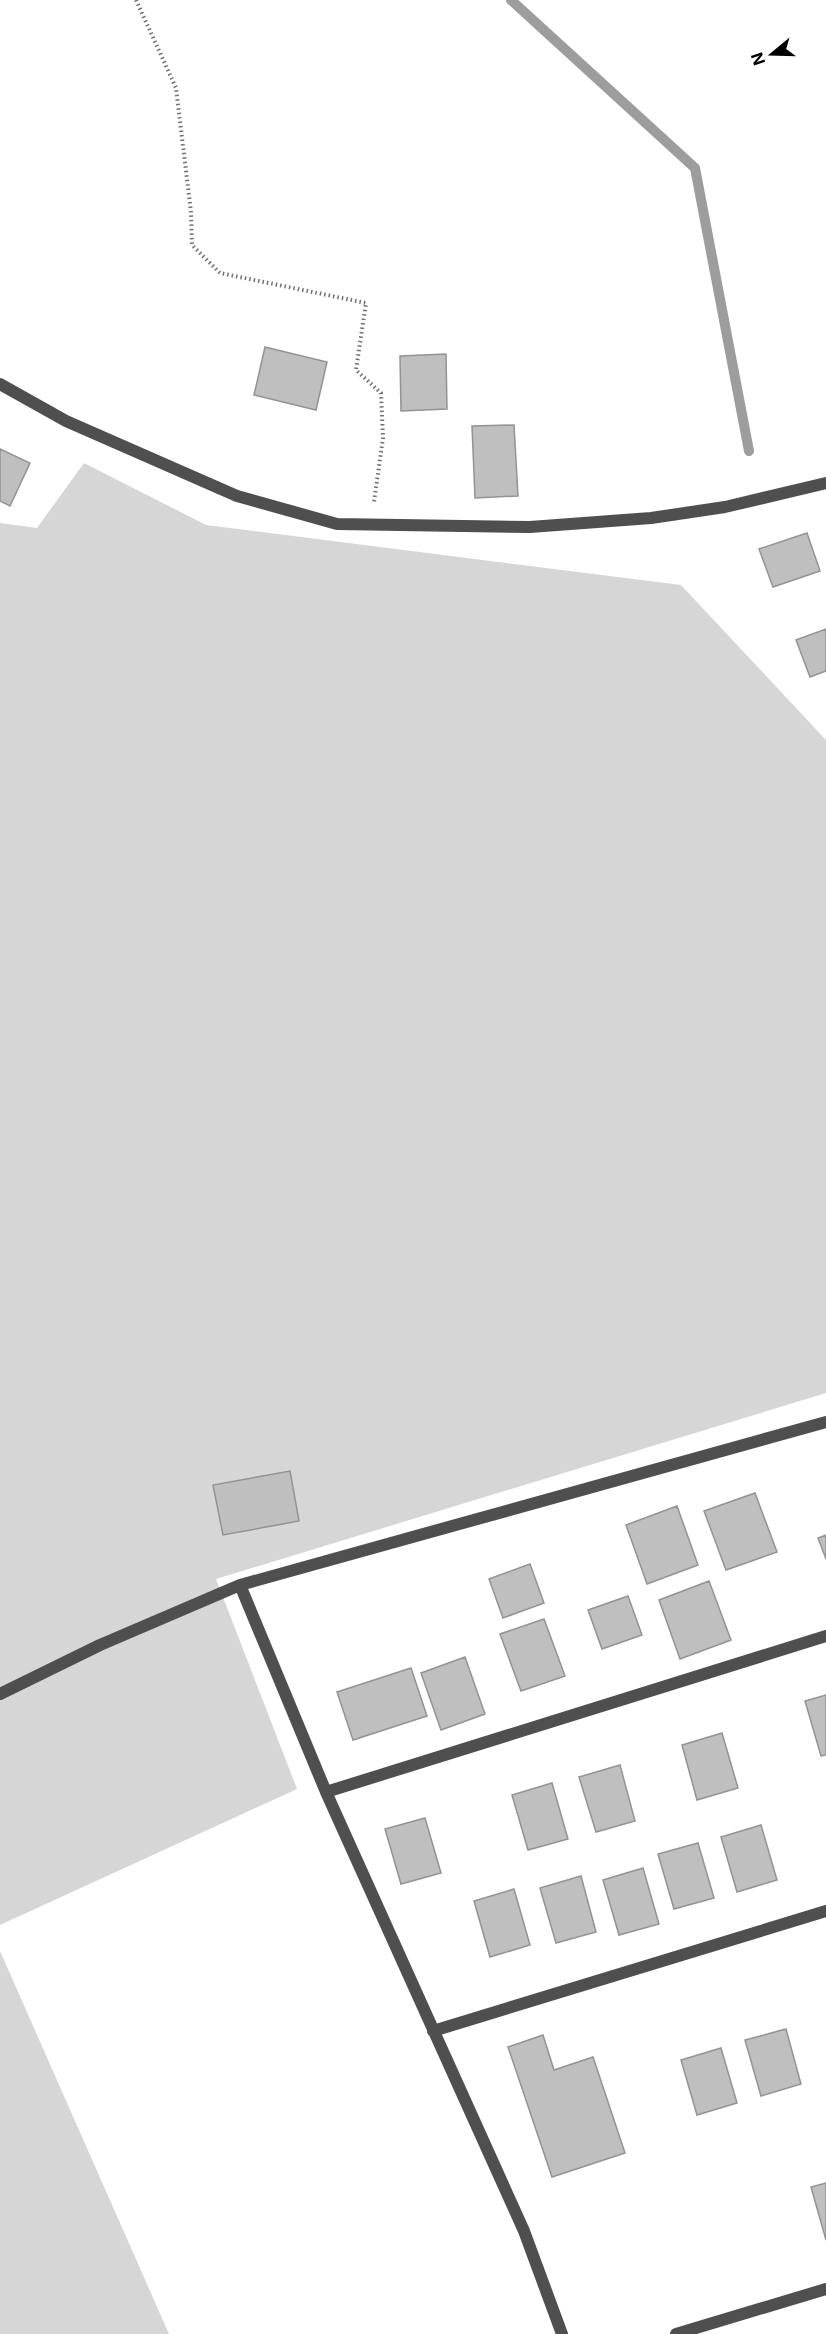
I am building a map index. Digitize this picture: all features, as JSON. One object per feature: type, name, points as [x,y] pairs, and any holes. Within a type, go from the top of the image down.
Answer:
[{"type":"street","points":[[0,384],[66,421],[237,496],[337,525],[530,527],[651,518],[725,507],[826,483]]},
{"type":"street","points":[[0,1694],[100,1645],[240,1585],[826,1422]]},
{"type":"street","points":[[240,1585],[326,1792],[524,2230],[562,2334]]},
{"type":"street","points":[[326,1792],[826,1636]]},
{"type":"street","points":[[433,2031],[826,1911]]},
{"type":"street","points":[[676,2334],[826,2289]]},
{"type":"path","points":[[136,0],[176,88],[191,212],[192,245],[219,273],[366,303],[356,370],[381,393],[383,438],[370,526]]},
{"type":"shaded area","points":[[84,463],[206,525],[681,585],[826,740],[826,1393],[216,1579],[297,1789],[0,1925],[0,523],[37,528]]},
{"type":"shaded area","points":[[0,1951],[169,2334],[0,2334]]},
{"type":"building","points":[[265,347],[327,362],[316,410],[254,395]]},
{"type":"building","points":[[446,354],[447,409],[401,411],[400,356]]},
{"type":"building","points":[[514,425],[518,496],[475,498],[472,426]]},
{"type":"building","points":[[0,449],[30,463],[10,506],[0,501]]},
{"type":"building","points":[[807,533],[820,571],[773,587],[759,549]]},
{"type":"building","points":[[826,629],[826,671],[810,677],[796,640]]},
{"type":"building","points":[[290,1471],[299,1521],[223,1535],[213,1485]]},
{"type":"building","points":[[755,1493],[777,1552],[726,1570],[704,1511]]},
{"type":"building","points":[[677,1506],[698,1565],[647,1584],[626,1525]]},
{"type":"building","points":[[826,1535],[826,1559],[818,1538]]},
{"type":"building","points":[[530,1564],[544,1603],[503,1618],[489,1579]]},
{"type":"building","points":[[709,1581],[731,1640],[680,1659],[659,1600]]},
{"type":"building","points":[[628,1596],[642,1635],[602,1649],[588,1610]]},
{"type":"building","points":[[544,1619],[565,1676],[521,1691],[500,1634]]},
{"type":"building","points":[[465,1657],[485,1714],[441,1730],[421,1673]]},
{"type":"building","points":[[411,1668],[427,1716],[353,1740],[337,1692]]},
{"type":"building","points":[[826,1695],[826,1755],[821,1756],[805,1701]]},
{"type":"building","points":[[722,1733],[738,1788],[697,1800],[682,1745]]},
{"type":"building","points":[[620,1765],[635,1821],[596,1832],[579,1777]]},
{"type":"building","points":[[552,1783],[568,1839],[528,1850],[512,1795]]},
{"type":"building","points":[[425,1818],[441,1873],[401,1884],[385,1829]]},
{"type":"building","points":[[761,1825],[777,1880],[737,1892],[721,1837]]},
{"type":"building","points":[[698,1843],[714,1898],[674,1909],[658,1854]]},
{"type":"building","points":[[643,1868],[659,1924],[619,1935],[603,1880]]},
{"type":"building","points":[[581,1876],[596,1932],[556,1943],[540,1888]]},
{"type":"building","points":[[514,1889],[530,1945],[490,1957],[474,1901]]},
{"type":"building","points":[[786,2029],[801,2084],[761,2096],[745,2040]]},
{"type":"building","points":[[543,2035],[554,2070],[593,2057],[625,2153],[552,2177],[508,2047]]},
{"type":"building","points":[[721,2048],[737,2103],[697,2115],[681,2060]]},
{"type":"building","points":[[826,2183],[826,2240],[811,2187]]},
{"type":"waterway","points":[[511,0],[695,168],[749,451]]}]
